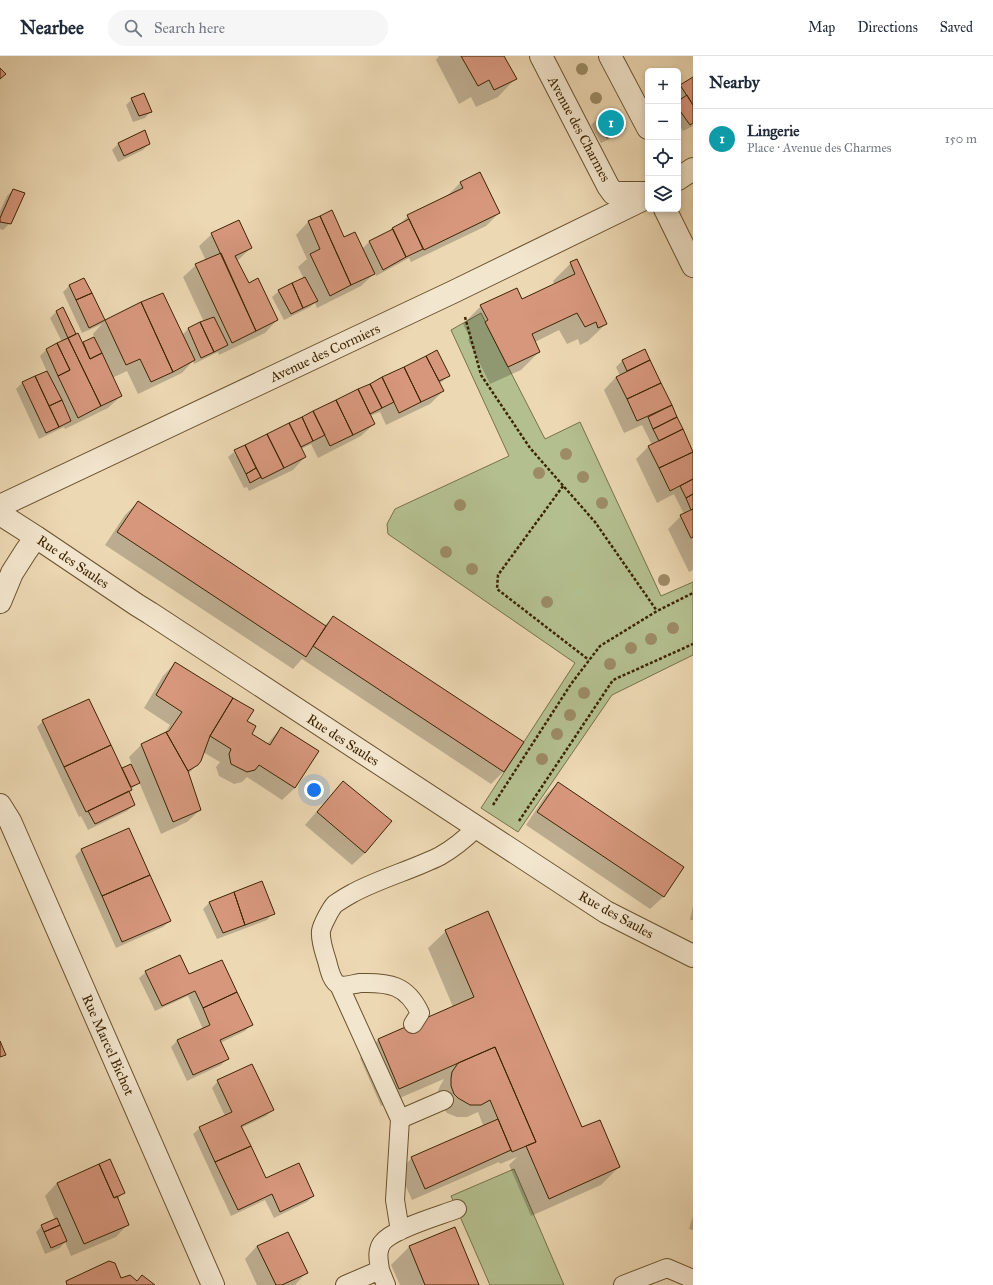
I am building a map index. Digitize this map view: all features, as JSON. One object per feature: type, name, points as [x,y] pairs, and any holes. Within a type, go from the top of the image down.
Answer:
[{"type":"street","name":"Avenue des Charmes","points":[[540,56],[608,186],[613,192],[645,193]]},
{"type":"street","points":[[610,56],[645,122]]},
{"type":"street","points":[[681,177],[693,169]]},
{"type":"street","name":"Avenue des Cormiers","points":[[0,506],[453,292],[645,198]]},
{"type":"street","points":[[666,212],[693,266]]},
{"type":"street","name":"Rue des Saules","points":[[0,514],[136,605],[606,912],[693,956]]},
{"type":"street","points":[[0,602],[12,574],[26,550],[36,537]]},
{"type":"street","name":"Rue Marcel Bichot","points":[[0,806],[13,828],[213,1285]]},
{"type":"lane","points":[[400,1231],[395,1200],[400,1119],[339,985],[334,981],[322,945],[321,930],[334,905],[363,888],[440,856],[460,844],[476,828]]},
{"type":"lane","points":[[339,985],[347,986],[358,983],[390,984],[410,997],[420,1013],[413,1024]]},
{"type":"lane","points":[[400,1119],[444,1100]]},
{"type":"lane","points":[[345,1285],[383,1278],[378,1255],[381,1244],[389,1236],[457,1209]]},
{"type":"lane","points":[[623,1285],[667,1268],[693,1279]]},
{"type":"path","points":[[463,311],[481,375],[530,448],[595,522],[657,611]]},
{"type":"path","points":[[563,486],[498,575],[497,589],[589,660]]},
{"type":"path","points":[[490,809],[571,684],[600,646],[657,611],[693,592]]},
{"type":"path","points":[[515,826],[612,680],[693,644]]},
{"type":"green space","points":[[481,313],[545,439],[580,422],[661,596],[693,582],[693,655],[612,695],[518,832],[481,808],[575,663],[388,534],[387,524],[395,509],[509,456],[451,330]]},
{"type":"green space","points":[[514,1169],[564,1285],[490,1285],[451,1196]]},
{"type":"building","points":[[461,56],[504,56],[517,79],[494,90],[489,80],[478,86]]},
{"type":"building","points":[[0,68],[6,74],[0,79]]},
{"type":"building","points":[[693,77],[693,105],[681,87],[681,84]]},
{"type":"building","points":[[144,93],[152,112],[139,116],[131,98]]},
{"type":"building","points":[[687,95],[693,105],[693,123],[690,125],[681,112],[681,99]]},
{"type":"building","points":[[615,109],[625,129],[607,138],[597,118]]},
{"type":"building","points":[[145,130],[150,144],[124,156],[118,143]]},
{"type":"building","points":[[480,172],[500,213],[424,250],[407,215],[463,188],[460,182]]},
{"type":"building","points":[[13,189],[25,193],[11,224],[0,222],[0,218]]},
{"type":"building","points":[[332,210],[344,237],[355,232],[375,274],[351,285],[320,216]]},
{"type":"building","points":[[320,216],[351,285],[330,296],[310,254],[320,249],[308,221]]},
{"type":"building","points":[[409,219],[423,249],[406,257],[392,228]]},
{"type":"building","points":[[239,220],[252,248],[235,256],[249,283],[258,278],[278,320],[256,331],[211,233]]},
{"type":"building","points":[[393,229],[406,257],[383,270],[369,241]]},
{"type":"building","points":[[221,253],[256,331],[232,343],[195,264]]},
{"type":"building","points":[[577,259],[607,324],[598,328],[596,322],[585,327],[577,313],[532,334],[540,352],[508,367],[485,322],[488,320],[480,305],[517,288],[522,299],[575,274],[570,262]]},
{"type":"building","points":[[305,277],[318,301],[303,308],[292,283]]},
{"type":"building","points":[[84,278],[92,293],[76,300],[69,285]]},
{"type":"building","points":[[292,283],[303,308],[291,314],[278,290]]},
{"type":"building","points":[[92,293],[105,320],[89,328],[76,300]]},
{"type":"building","points":[[163,293],[195,360],[173,372],[141,302]]},
{"type":"building","points":[[141,302],[173,372],[151,382],[140,359],[126,365],[105,320]]},
{"type":"building","points":[[63,307],[76,334],[68,338],[56,311]]},
{"type":"building","points":[[214,317],[228,345],[214,352],[200,322]]},
{"type":"building","points":[[200,322],[214,352],[201,358],[188,328]]},
{"type":"building","points":[[78,333],[90,359],[102,353],[122,396],[101,406],[68,338]]},
{"type":"building","points":[[94,337],[102,353],[90,359],[83,342]]},
{"type":"building","points":[[68,338],[101,406],[78,418],[58,376],[70,370],[57,343]]},
{"type":"building","points":[[57,343],[70,370],[58,376],[46,349]]},
{"type":"building","points":[[645,349],[650,360],[627,371],[622,360]]},
{"type":"building","points":[[437,350],[450,376],[439,381],[426,356]]},
{"type":"building","points":[[426,356],[444,391],[421,402],[404,367]]},
{"type":"building","points":[[650,360],[661,383],[627,399],[616,377]]},
{"type":"building","points":[[404,367],[421,402],[399,413],[382,377]]},
{"type":"building","points":[[47,371],[62,400],[49,406],[35,376]]},
{"type":"building","points":[[35,376],[59,427],[46,433],[22,382]]},
{"type":"building","points":[[382,377],[394,402],[382,408],[370,384]]},
{"type":"building","points":[[661,383],[672,405],[637,421],[627,399]]},
{"type":"building","points":[[370,384],[382,408],[370,414],[358,389]]},
{"type":"building","points":[[358,389],[375,424],[353,435],[336,400]]},
{"type":"building","points":[[62,400],[71,421],[59,427],[49,406]]},
{"type":"building","points":[[336,400],[353,435],[330,446],[313,411]]},
{"type":"building","points":[[672,405],[677,417],[653,429],[648,417]]},
{"type":"building","points":[[313,411],[325,435],[313,441],[302,417]]},
{"type":"building","points":[[302,417],[313,441],[301,447],[289,423]]},
{"type":"building","points":[[677,417],[683,429],[659,441],[653,429]]},
{"type":"building","points":[[289,423],[306,457],[284,468],[267,434]]},
{"type":"building","points":[[683,429],[693,452],[659,468],[648,446]]},
{"type":"building","points":[[267,434],[284,468],[262,479],[245,445]]},
{"type":"building","points":[[245,445],[256,468],[246,474],[234,450]]},
{"type":"building","points":[[693,452],[693,479],[670,491],[659,468]]},
{"type":"building","points":[[256,468],[261,477],[250,483],[246,474]]},
{"type":"building","points":[[693,479],[693,494],[686,498],[680,486]]},
{"type":"building","points":[[693,494],[693,509],[691,510],[686,498]]},
{"type":"building","points":[[138,501],[326,626],[306,657],[117,532]]},
{"type":"building","points":[[693,509],[693,537],[691,538],[680,515]]},
{"type":"building","points":[[333,616],[524,742],[504,772],[313,646]]},
{"type":"building","points":[[175,662],[233,698],[210,736],[201,761],[198,765],[188,771],[166,732],[169,731],[182,712],[156,695]]},
{"type":"building","points":[[233,698],[254,710],[247,721],[256,726],[252,734],[270,745],[281,727],[319,751],[295,788],[259,765],[255,770],[247,772],[231,764],[229,754],[231,749],[210,736]]},
{"type":"building","points":[[89,699],[111,745],[64,767],[42,720]]},
{"type":"building","points":[[166,732],[188,771],[201,810],[173,822],[141,744]]},
{"type":"building","points":[[111,745],[132,790],[86,812],[64,767]]},
{"type":"building","points":[[131,764],[140,783],[131,787],[122,768]]},
{"type":"building","points":[[343,781],[392,821],[365,853],[317,812]]},
{"type":"building","points":[[558,782],[684,867],[664,897],[537,812]]},
{"type":"building","points":[[129,791],[135,805],[95,824],[88,811]]},
{"type":"building","points":[[129,828],[150,875],[102,896],[81,849]]},
{"type":"building","points":[[150,875],[171,921],[122,942],[102,896]]},
{"type":"building","points":[[262,881],[275,914],[245,925],[234,892]]},
{"type":"building","points":[[234,892],[245,925],[223,933],[209,902]]},
{"type":"building","points":[[488,911],[582,1127],[600,1120],[620,1167],[549,1199],[526,1146],[536,1142],[495,1047],[399,1089],[378,1039],[474,997],[445,930]]},
{"type":"building","points":[[180,955],[189,974],[222,960],[237,992],[203,1008],[195,991],[162,1006],[145,971]]},
{"type":"building","points":[[237,992],[253,1025],[220,1040],[229,1059],[193,1075],[177,1040],[210,1025],[203,1008]]},
{"type":"building","points":[[0,1041],[6,1055],[0,1057]]},
{"type":"building","points":[[495,1047],[536,1142],[512,1152],[490,1100],[481,1105],[470,1105],[454,1094],[451,1086],[452,1072],[458,1063]]},
{"type":"building","points":[[252,1064],[274,1110],[241,1126],[251,1146],[215,1162],[199,1127],[232,1112],[217,1080]]},
{"type":"building","points":[[498,1119],[511,1150],[425,1189],[411,1157]]},
{"type":"building","points":[[251,1146],[266,1178],[299,1163],[314,1196],[280,1212],[272,1194],[238,1210],[215,1162]]},
{"type":"building","points":[[110,1159],[125,1193],[114,1198],[99,1164]]},
{"type":"building","points":[[99,1164],[114,1198],[117,1196],[129,1225],[84,1244],[57,1183]]},
{"type":"building","points":[[57,1218],[60,1225],[44,1232],[41,1225]]},
{"type":"building","points":[[60,1225],[67,1241],[51,1248],[44,1232]]},
{"type":"building","points":[[455,1227],[479,1285],[425,1285],[409,1246]]},
{"type":"building","points":[[288,1232],[308,1273],[282,1285],[276,1285],[257,1246]]},
{"type":"building","points":[[109,1261],[115,1263],[121,1278],[130,1275],[137,1281],[142,1275],[155,1285],[67,1285],[66,1281]]},
{"type":"place","name":"Lingerie","points":[[611,123]]}]
